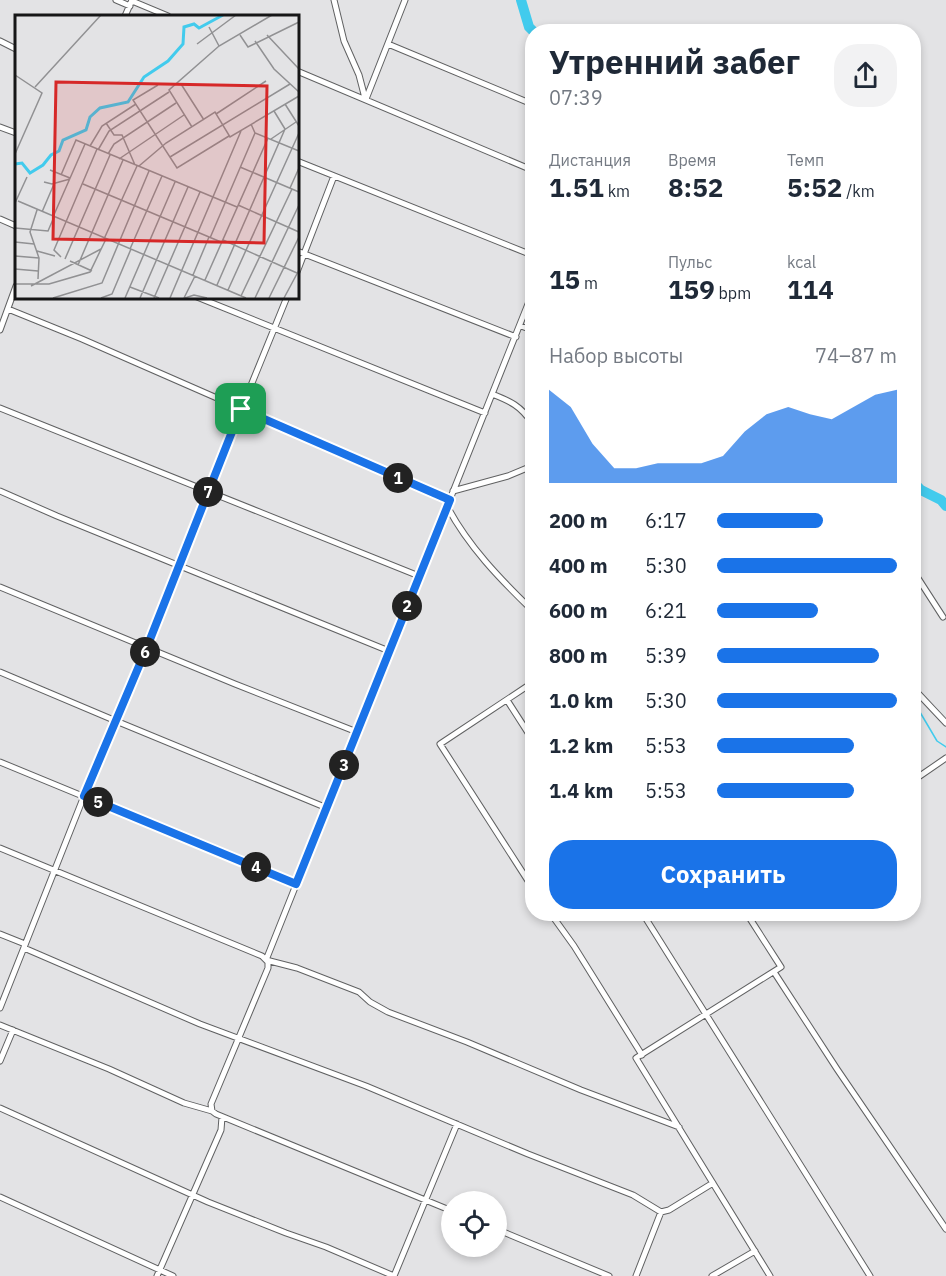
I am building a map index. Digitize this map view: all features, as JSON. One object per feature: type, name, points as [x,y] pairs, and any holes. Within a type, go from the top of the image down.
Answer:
[{"type":"street","points":[[116,0],[131,2],[165,15]]},
{"type":"street","points":[[366,99],[405,0]]},
{"type":"street","points":[[333,1],[344,41],[359,75],[366,99]]},
{"type":"street","points":[[0,41],[15,48]]},
{"type":"street","points":[[388,44],[525,101]]},
{"type":"street","points":[[298,71],[525,167]]},
{"type":"street","points":[[0,127],[15,133]]},
{"type":"street","points":[[298,161],[525,252]]},
{"type":"street","points":[[298,269],[334,176]]},
{"type":"street","points":[[0,219],[15,226]]},
{"type":"street","points":[[298,251],[516,338]]},
{"type":"street","points":[[0,330],[2,319],[15,289]]},
{"type":"street","points":[[199,298],[484,413]]},
{"type":"street","points":[[0,1008],[287,298]]},
{"type":"street","points":[[8,309],[82,339],[450,500]]},
{"type":"street","points":[[266,960],[525,314]]},
{"type":"street","points":[[521,326],[525,327]]},
{"type":"street","points":[[492,394],[518,406],[525,412]]},
{"type":"street","points":[[0,408],[419,576]]},
{"type":"street","points":[[453,491],[508,477],[525,469]]},
{"type":"street","points":[[0,491],[389,651]]},
{"type":"street","points":[[447,506],[457,525],[486,562],[525,603]]},
{"type":"street","points":[[921,583],[943,617]]},
{"type":"street","points":[[0,587],[357,732]]},
{"type":"street","points":[[0,672],[327,808]]},
{"type":"street","points":[[525,688],[440,744],[525,876]]},
{"type":"street","points":[[921,696],[946,723]]},
{"type":"street","points":[[507,700],[525,728]]},
{"type":"street","points":[[921,775],[946,758]]},
{"type":"street","points":[[0,762],[296,884]]},
{"type":"street","points":[[0,848],[262,956],[268,962],[268,968],[212,1104],[212,1112]]},
{"type":"street","points":[[556,921],[642,1055]]},
{"type":"street","points":[[647,921],[870,1276]]},
{"type":"street","points":[[752,921],[782,968],[636,1058],[770,1276]]},
{"type":"street","points":[[0,934],[200,1024],[366,1086],[633,1195],[661,1212],[669,1210],[713,1183]]},
{"type":"street","points":[[266,960],[297,968],[359,992],[370,1002],[388,1012],[679,1127]]},
{"type":"street","points":[[774,972],[946,1230]]},
{"type":"street","points":[[0,1025],[441,1207]]},
{"type":"street","points":[[0,1061],[13,1030]]},
{"type":"street","points":[[0,1108],[192,1195],[394,1276],[457,1125]]},
{"type":"street","points":[[158,1273],[221,1130],[222,1117]]},
{"type":"street","points":[[0,1197],[158,1273],[173,1276]]},
{"type":"street","points":[[636,1276],[661,1212]]},
{"type":"street","points":[[507,1234],[609,1276]]},
{"type":"street","points":[[712,1276],[755,1251]]},
{"type":"waterway","points":[[521,0],[528,24]]},
{"type":"waterway","points":[[921,490],[941,500],[946,506]]},
{"type":"waterway","points":[[921,714],[937,741],[946,747]]},
{"type":"route","points":[[241,409],[450,500],[296,884],[84,796],[147,647],[241,409]]}]
